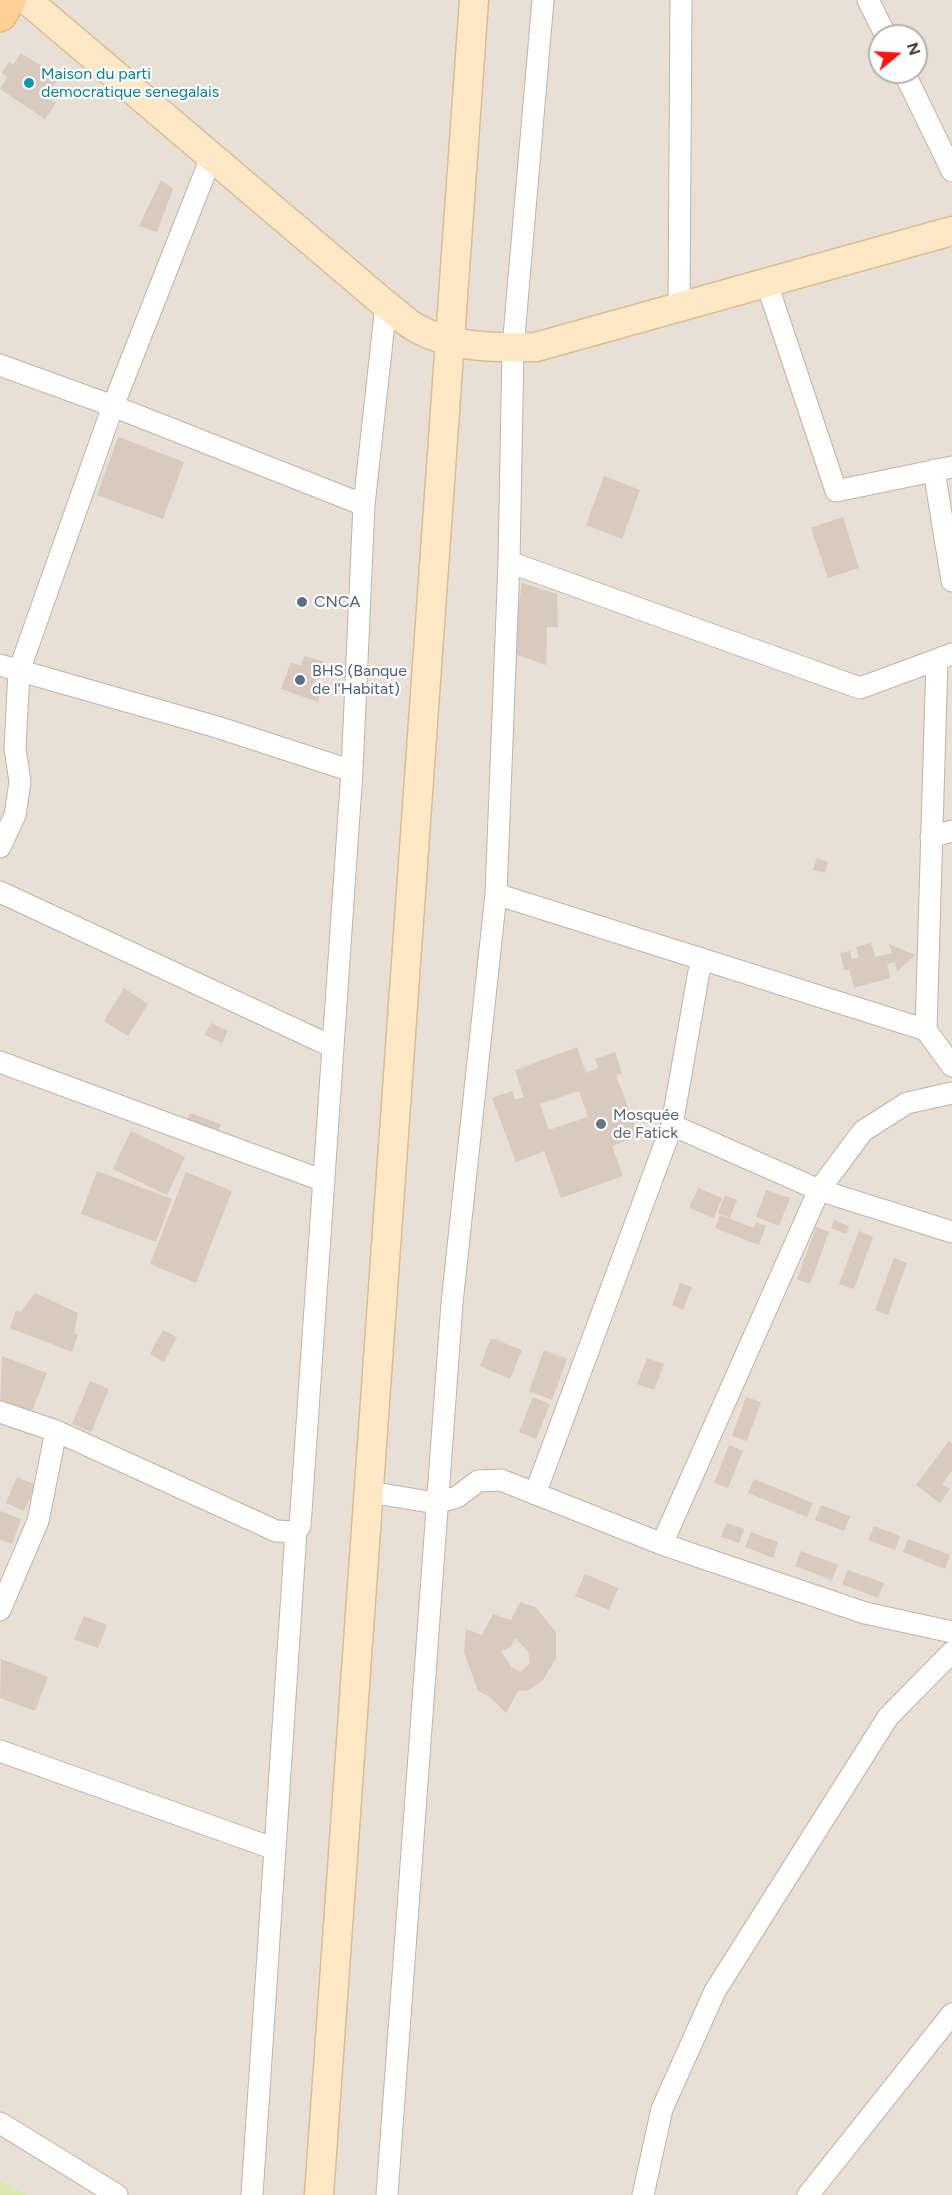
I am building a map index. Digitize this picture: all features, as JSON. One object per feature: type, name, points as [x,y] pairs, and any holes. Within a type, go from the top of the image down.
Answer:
[{"type":"main road","points":[[0,15],[9,0]]},
{"type":"street","points":[[27,0],[386,305],[415,327],[448,341],[513,348],[536,347],[952,231]]},
{"type":"street","points":[[319,2195],[448,341],[474,0]]},
{"type":"street","points":[[387,2195],[452,1304],[496,894],[509,562],[513,348],[543,0]]},
{"type":"street","points":[[679,307],[681,0]]},
{"type":"street","points":[[868,0],[880,24]]},
{"type":"street","points":[[910,84],[952,171]]},
{"type":"street","points":[[0,847],[15,815],[20,782],[15,748],[10,668],[212,156]]},
{"type":"street","points":[[767,284],[836,491],[943,469],[952,581]]},
{"type":"street","points":[[252,2195],[296,1532],[300,1526],[352,771],[364,505],[386,305]]},
{"type":"street","points":[[0,364],[364,505]]},
{"type":"street","points":[[509,562],[860,687],[944,657],[932,837],[926,1030]]},
{"type":"street","points":[[10,668],[217,727],[352,771]]},
{"type":"street","points":[[932,837],[952,831]]},
{"type":"street","points":[[0,892],[333,1047]]},
{"type":"street","points":[[496,894],[926,1030],[952,1066]]},
{"type":"street","points":[[535,1494],[672,1125],[701,960]]},
{"type":"street","points":[[0,1062],[324,1181]]},
{"type":"street","points":[[662,1544],[819,1190],[863,1131],[907,1103],[952,1093]]},
{"type":"street","points":[[672,1125],[819,1190],[952,1232]]},
{"type":"street","points":[[0,1412],[56,1431],[276,1531],[296,1532]]},
{"type":"street","points":[[0,1610],[38,1521],[56,1431]]},
{"type":"street","points":[[369,1492],[436,1503],[458,1497],[478,1481],[501,1480],[662,1544],[865,1613],[952,1632]]},
{"type":"street","points":[[643,2195],[662,2109],[715,1991],[888,1717],[952,1652]]},
{"type":"street","points":[[0,1751],[275,1849]]},
{"type":"street","points":[[808,2195],[952,2014]]},
{"type":"street","points":[[0,2123],[117,2195]]},
{"type":"shaded area","points":[[0,0],[952,0],[952,2195],[0,2195]]},
{"type":"green space","points":[[0,2181],[27,2195],[0,2195]]},
{"type":"building","name":"Maison du parti democratique senegalais","points":[[21,53],[59,77],[46,97],[56,103],[45,119],[0,89],[7,77],[2,73],[9,62],[13,65]]},
{"type":"building","points":[[161,180],[173,189],[157,232],[139,226]]},
{"type":"building","points":[[118,437],[184,462],[163,519],[97,495]]},
{"type":"building","points":[[604,476],[640,490],[622,539],[586,525]]},
{"type":"building","points":[[843,517],[859,568],[828,578],[811,528]]},
{"type":"building","points":[[522,583],[557,594],[558,627],[547,627],[546,665],[512,653]]},
{"type":"building","name":"BHS (Banque de l'Habitat)","points":[[304,656],[326,662],[322,676],[317,675],[314,684],[322,687],[318,702],[281,689],[291,662],[301,666]]},
{"type":"building","points":[[817,858],[828,862],[825,873],[813,870]]},
{"type":"building","points":[[871,943],[875,957],[892,953],[889,944],[915,955],[897,972],[895,962],[887,964],[890,978],[854,988],[849,969],[844,970],[840,953],[850,951],[852,959],[859,957],[856,947]]},
{"type":"building","points":[[124,988],[148,1004],[128,1036],[104,1021]]},
{"type":"building","points":[[211,1023],[228,1031],[222,1043],[205,1035]]},
{"type":"building","name":"Mosquée de Fatick","points":[[577,1047],[586,1073],[598,1068],[595,1059],[615,1052],[622,1073],[616,1075],[639,1136],[612,1146],[623,1176],[561,1198],[544,1151],[516,1162],[492,1098],[512,1091],[515,1100],[524,1097],[515,1070]],"holes":[[[579,1091],[588,1117],[549,1130],[540,1104]]]},
{"type":"building","points":[[190,1113],[221,1124],[218,1132],[187,1121]]},
{"type":"building","points":[[131,1131],[185,1157],[167,1195],[113,1169]]},
{"type":"building","points":[[97,1171],[172,1199],[156,1242],[81,1214]]},
{"type":"building","points":[[186,1172],[232,1191],[196,1283],[150,1264]]},
{"type":"building","points":[[698,1188],[722,1198],[714,1218],[689,1208]]},
{"type":"building","points":[[766,1190],[790,1198],[779,1226],[756,1217]]},
{"type":"building","points":[[725,1195],[737,1200],[730,1218],[718,1213]]},
{"type":"building","points":[[720,1215],[754,1228],[756,1222],[766,1226],[759,1245],[715,1228]]},
{"type":"building","points":[[834,1220],[849,1226],[846,1234],[831,1228]]},
{"type":"building","points":[[816,1227],[829,1232],[810,1284],[797,1279]]},
{"type":"building","points":[[859,1231],[873,1237],[854,1289],[839,1284]]},
{"type":"building","points":[[894,1258],[907,1263],[888,1315],[875,1310]]},
{"type":"building","points":[[680,1283],[692,1287],[683,1310],[672,1305]]},
{"type":"building","points":[[35,1293],[78,1313],[74,1333],[78,1335],[72,1352],[10,1328],[16,1310],[21,1312]]},
{"type":"building","points":[[163,1330],[177,1337],[164,1362],[150,1354]]},
{"type":"building","points":[[491,1338],[522,1350],[510,1379],[480,1366]]},
{"type":"building","points":[[544,1350],[567,1359],[552,1400],[529,1391]]},
{"type":"building","points":[[2,1356],[47,1373],[29,1419],[0,1408]]},
{"type":"building","points":[[647,1358],[664,1364],[654,1390],[637,1384]]},
{"type":"building","points":[[90,1381],[109,1389],[91,1432],[72,1424]]},
{"type":"building","points":[[533,1397],[550,1404],[536,1439],[519,1432]]},
{"type":"building","points":[[746,1397],[761,1402],[747,1441],[732,1436]]},
{"type":"building","points":[[949,1441],[952,1444],[952,1471],[942,1484],[950,1489],[940,1503],[916,1485]]},
{"type":"building","points":[[729,1445],[743,1451],[728,1488],[714,1483]]},
{"type":"building","points":[[17,1477],[36,1485],[24,1511],[6,1503]]},
{"type":"building","points":[[754,1479],[813,1503],[807,1517],[748,1493]]},
{"type":"building","points":[[821,1505],[850,1516],[844,1531],[815,1520]]},
{"type":"building","points":[[0,1511],[21,1519],[12,1544],[0,1540]]},
{"type":"building","points":[[726,1523],[744,1529],[739,1543],[721,1537]]},
{"type":"building","points":[[874,1526],[900,1536],[895,1550],[868,1540]]},
{"type":"building","points":[[751,1532],[778,1542],[773,1558],[745,1547]]},
{"type":"building","points":[[908,1539],[950,1555],[945,1569],[903,1552]]},
{"type":"building","points":[[801,1551],[838,1565],[832,1580],[795,1566]]},
{"type":"building","points":[[848,1570],[884,1583],[878,1598],[842,1584]]},
{"type":"building","points":[[585,1574],[618,1588],[609,1610],[575,1596]]},
{"type":"building","points":[[520,1602],[535,1607],[556,1632],[556,1658],[543,1680],[529,1690],[518,1691],[506,1713],[490,1697],[478,1691],[464,1652],[466,1629],[482,1635],[493,1614],[511,1620]],"holes":[[[515,1638],[528,1651],[530,1663],[521,1672],[511,1667],[501,1651],[511,1647]]]},
{"type":"building","points":[[84,1616],[107,1625],[98,1648],[74,1639]]},
{"type":"building","points":[[1,1659],[48,1677],[35,1711],[0,1698]]},
{"type":"place","name":"Maison du parti democratique senegalais","points":[[29,83]]},
{"type":"place","name":"CNCA","points":[[302,602]]},
{"type":"place","name":"BHS (Banque de l'Habitat)","points":[[300,680]]},
{"type":"place","name":"Mosquée de Fatick","points":[[601,1124]]}]
